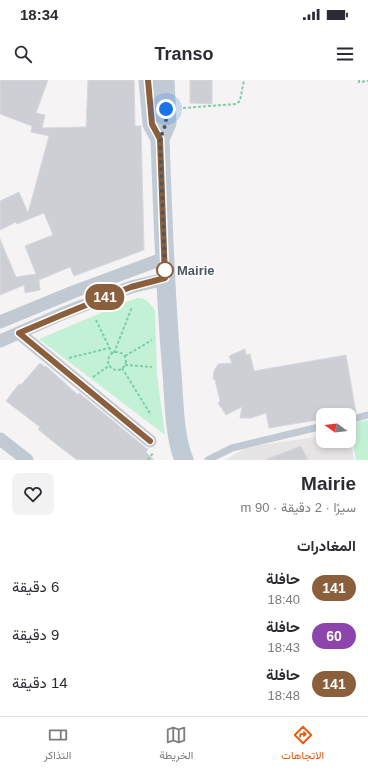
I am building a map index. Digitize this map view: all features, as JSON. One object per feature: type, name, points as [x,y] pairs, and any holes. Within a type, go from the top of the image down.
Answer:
[{"type":"street","points":[[148,80],[152,124],[160,139]]},
{"type":"street","points":[[165,80],[166,123],[160,139],[166,308],[179,450],[184,460]]},
{"type":"street","points":[[0,322],[73,292],[164,258]]},
{"type":"street","points":[[0,341],[131,287],[165,278]]},
{"type":"street","points":[[19,333],[150,441]]},
{"type":"street","points":[[0,439],[27,460]]},
{"type":"lane","points":[[356,418],[368,415]]},
{"type":"lane","points":[[208,460],[232,448],[316,428]]},
{"type":"path","points":[[183,108],[236,104],[240,101],[244,80]]},
{"type":"path","points":[[359,80],[359,82],[368,81]]},
{"type":"path","points":[[125,356],[125,365],[122,368],[116,370],[110,366],[108,359],[113,353],[132,307]]},
{"type":"path","points":[[96,320],[113,353]]},
{"type":"path","points":[[125,356],[152,340]]},
{"type":"path","points":[[69,358],[110,348]]},
{"type":"path","points":[[113,353],[121,353],[125,356]]},
{"type":"path","points":[[125,365],[152,367]]},
{"type":"path","points":[[93,377],[110,366]]},
{"type":"path","points":[[122,368],[151,415]]},
{"type":"shaded area","points":[[316,437],[316,448],[352,448],[354,460],[225,460],[247,447]]},
{"type":"green space","points":[[138,298],[144,299],[155,310],[157,375],[165,435],[39,339]]},
{"type":"green space","points":[[368,420],[368,460],[356,460],[354,448],[356,448],[356,423]]},
{"type":"building","points":[[0,80],[48,80],[36,113],[45,115],[42,128],[86,127],[88,80],[134,80],[135,126],[141,126],[144,250],[74,276],[70,267],[39,280],[40,290],[25,293],[24,285],[0,295],[0,239],[16,277],[36,274],[25,246],[53,235],[44,213],[17,224],[16,222],[0,230],[0,201],[19,192],[28,213],[49,136],[31,132],[32,126],[0,114]]},
{"type":"building","points":[[190,80],[212,80],[212,104],[190,103]]},
{"type":"building","points":[[245,349],[246,355],[250,354],[254,371],[346,355],[355,408],[316,408],[316,420],[269,428],[266,413],[251,418],[240,418],[242,407],[226,415],[218,403],[220,401],[215,380],[213,379],[214,371],[218,364],[232,363],[229,356]]},
{"type":"building","points":[[40,363],[45,367],[46,366],[78,395],[79,393],[148,449],[146,452],[154,460],[77,460],[38,429],[40,427],[6,401],[19,384],[21,385]]},
{"type":"building","points":[[301,446],[308,460],[267,460],[267,459]]},
{"type":"bus line","name":"141","points":[[148,80],[152,124],[160,139],[165,278],[131,287],[19,333],[150,441]]},
{"type":"place","name":"Mairie","points":[[165,270]]},
{"type":"route","points":[[165,270],[160,139],[166,123],[166,109]]}]
